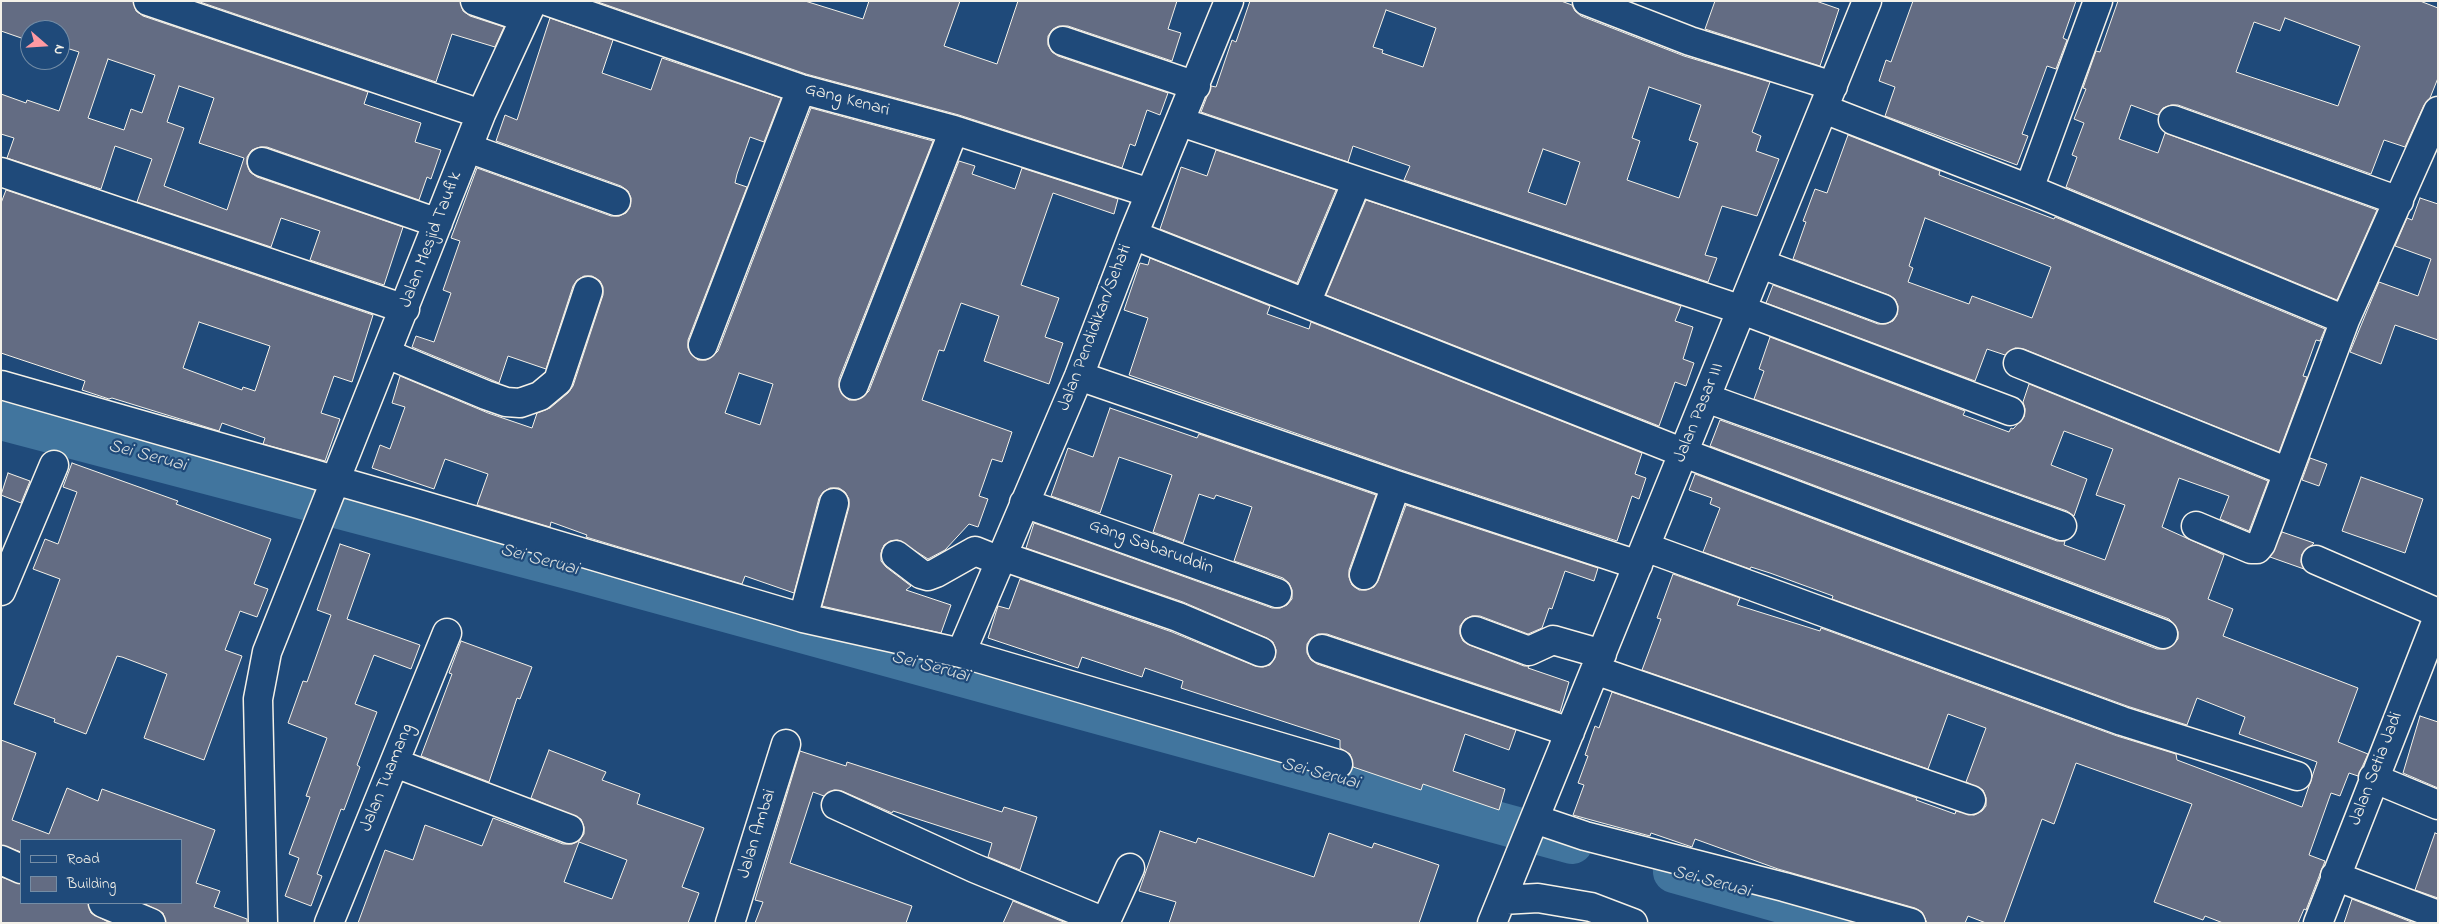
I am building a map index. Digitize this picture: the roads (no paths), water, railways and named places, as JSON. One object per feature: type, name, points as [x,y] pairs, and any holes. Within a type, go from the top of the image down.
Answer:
[{"type":"street","points":[[148,1],[481,114]]},
{"type":"street","points":[[475,1],[529,10]]},
{"type":"street","name":"Gang Kenari","points":[[547,1],[801,89],[954,130],[1150,193]]},
{"type":"street","name":"Jalan Pendidikan/Sehati","points":[[960,653],[1079,376],[1132,235],[1196,86],[1229,1]]},
{"type":"street","points":[[1587,1],[1690,40],[1829,98],[2028,189],[2345,320]]},
{"type":"street","name":"Jalan Pasar III","points":[[1497,911],[1867,1]]},
{"type":"street","points":[[2028,189],[2098,1]]},
{"type":"street","name":"Jalan Mesjid Taufik","points":[[264,923],[258,699],[267,652],[481,114],[529,10]]},
{"type":"street","points":[[1063,41],[1196,86]]},
{"type":"street","points":[[703,345],[801,89]]},
{"type":"street","points":[[2196,526],[2251,549],[2257,549],[2267,530],[2345,320],[2438,111]]},
{"type":"street","points":[[2173,120],[2399,202]]},
{"type":"street","points":[[1181,122],[1742,310],[2010,411]]},
{"type":"street","points":[[854,385],[954,130]]},
{"type":"street","points":[[468,148],[616,201]]},
{"type":"street","points":[[262,162],[438,223]]},
{"type":"street","points":[[1,172],[405,309]]},
{"type":"street","points":[[1306,303],[1357,181]]},
{"type":"street","points":[[1132,235],[1684,453],[2163,634]]},
{"type":"street","points":[[1761,264],[1883,309]]},
{"type":"street","points":[[386,354],[486,395],[506,402],[520,403],[540,396],[558,381],[588,292]]},
{"type":"street","points":[[2018,363],[2288,472]]},
{"type":"street","points":[[1079,376],[1396,485],[1641,556],[2122,721],[2297,776]]},
{"type":"street","points":[[1,385],[333,487],[415,502],[803,618],[960,653],[1338,764]]},
{"type":"street","points":[[1706,398],[2062,526]]},
{"type":"street","points":[[1,591],[54,465]]},
{"type":"street","points":[[1364,575],[1396,485]]},
{"type":"street","points":[[803,618],[834,503]]},
{"type":"street","name":"Gang Sabaruddin","points":[[1024,503],[1277,593]]},
{"type":"street","points":[[896,555],[921,574],[928,576],[975,551],[1169,614],[1261,652]]},
{"type":"street","points":[[2316,560],[2438,613]]},
{"type":"street","name":"Jalan Setia Jadi","points":[[2318,923],[2373,778],[2438,616]]},
{"type":"street","points":[[1475,631],[1529,652],[1536,650],[1543,643],[1552,640],[1599,662],[1971,800]]},
{"type":"street","name":"Jalan Tuamang","points":[[328,923],[447,633]]},
{"type":"street","points":[[1322,649],[1570,732]]},
{"type":"street","name":"Jalan Ambai","points":[[730,923],[786,744]]},
{"type":"street","points":[[395,763],[569,829]]},
{"type":"street","points":[[2373,778],[2438,805]]},
{"type":"street","points":[[836,805],[974,868],[1105,923],[1130,868]]},
{"type":"street","points":[[1534,821],[1911,923]]},
{"type":"street","points":[[1,860],[20,869]]},
{"type":"street","points":[[2336,876],[2438,915]]},
{"type":"street","points":[[1497,911],[1538,898],[1592,908],[1633,923]]},
{"type":"street","points":[[105,904],[151,923]]},
{"type":"waterway","name":"Sei Seruai","points":[[1,419],[579,571],[1572,843]]},
{"type":"waterway","name":"Sei Seruai","points":[[1674,872],[1856,923]]}]
